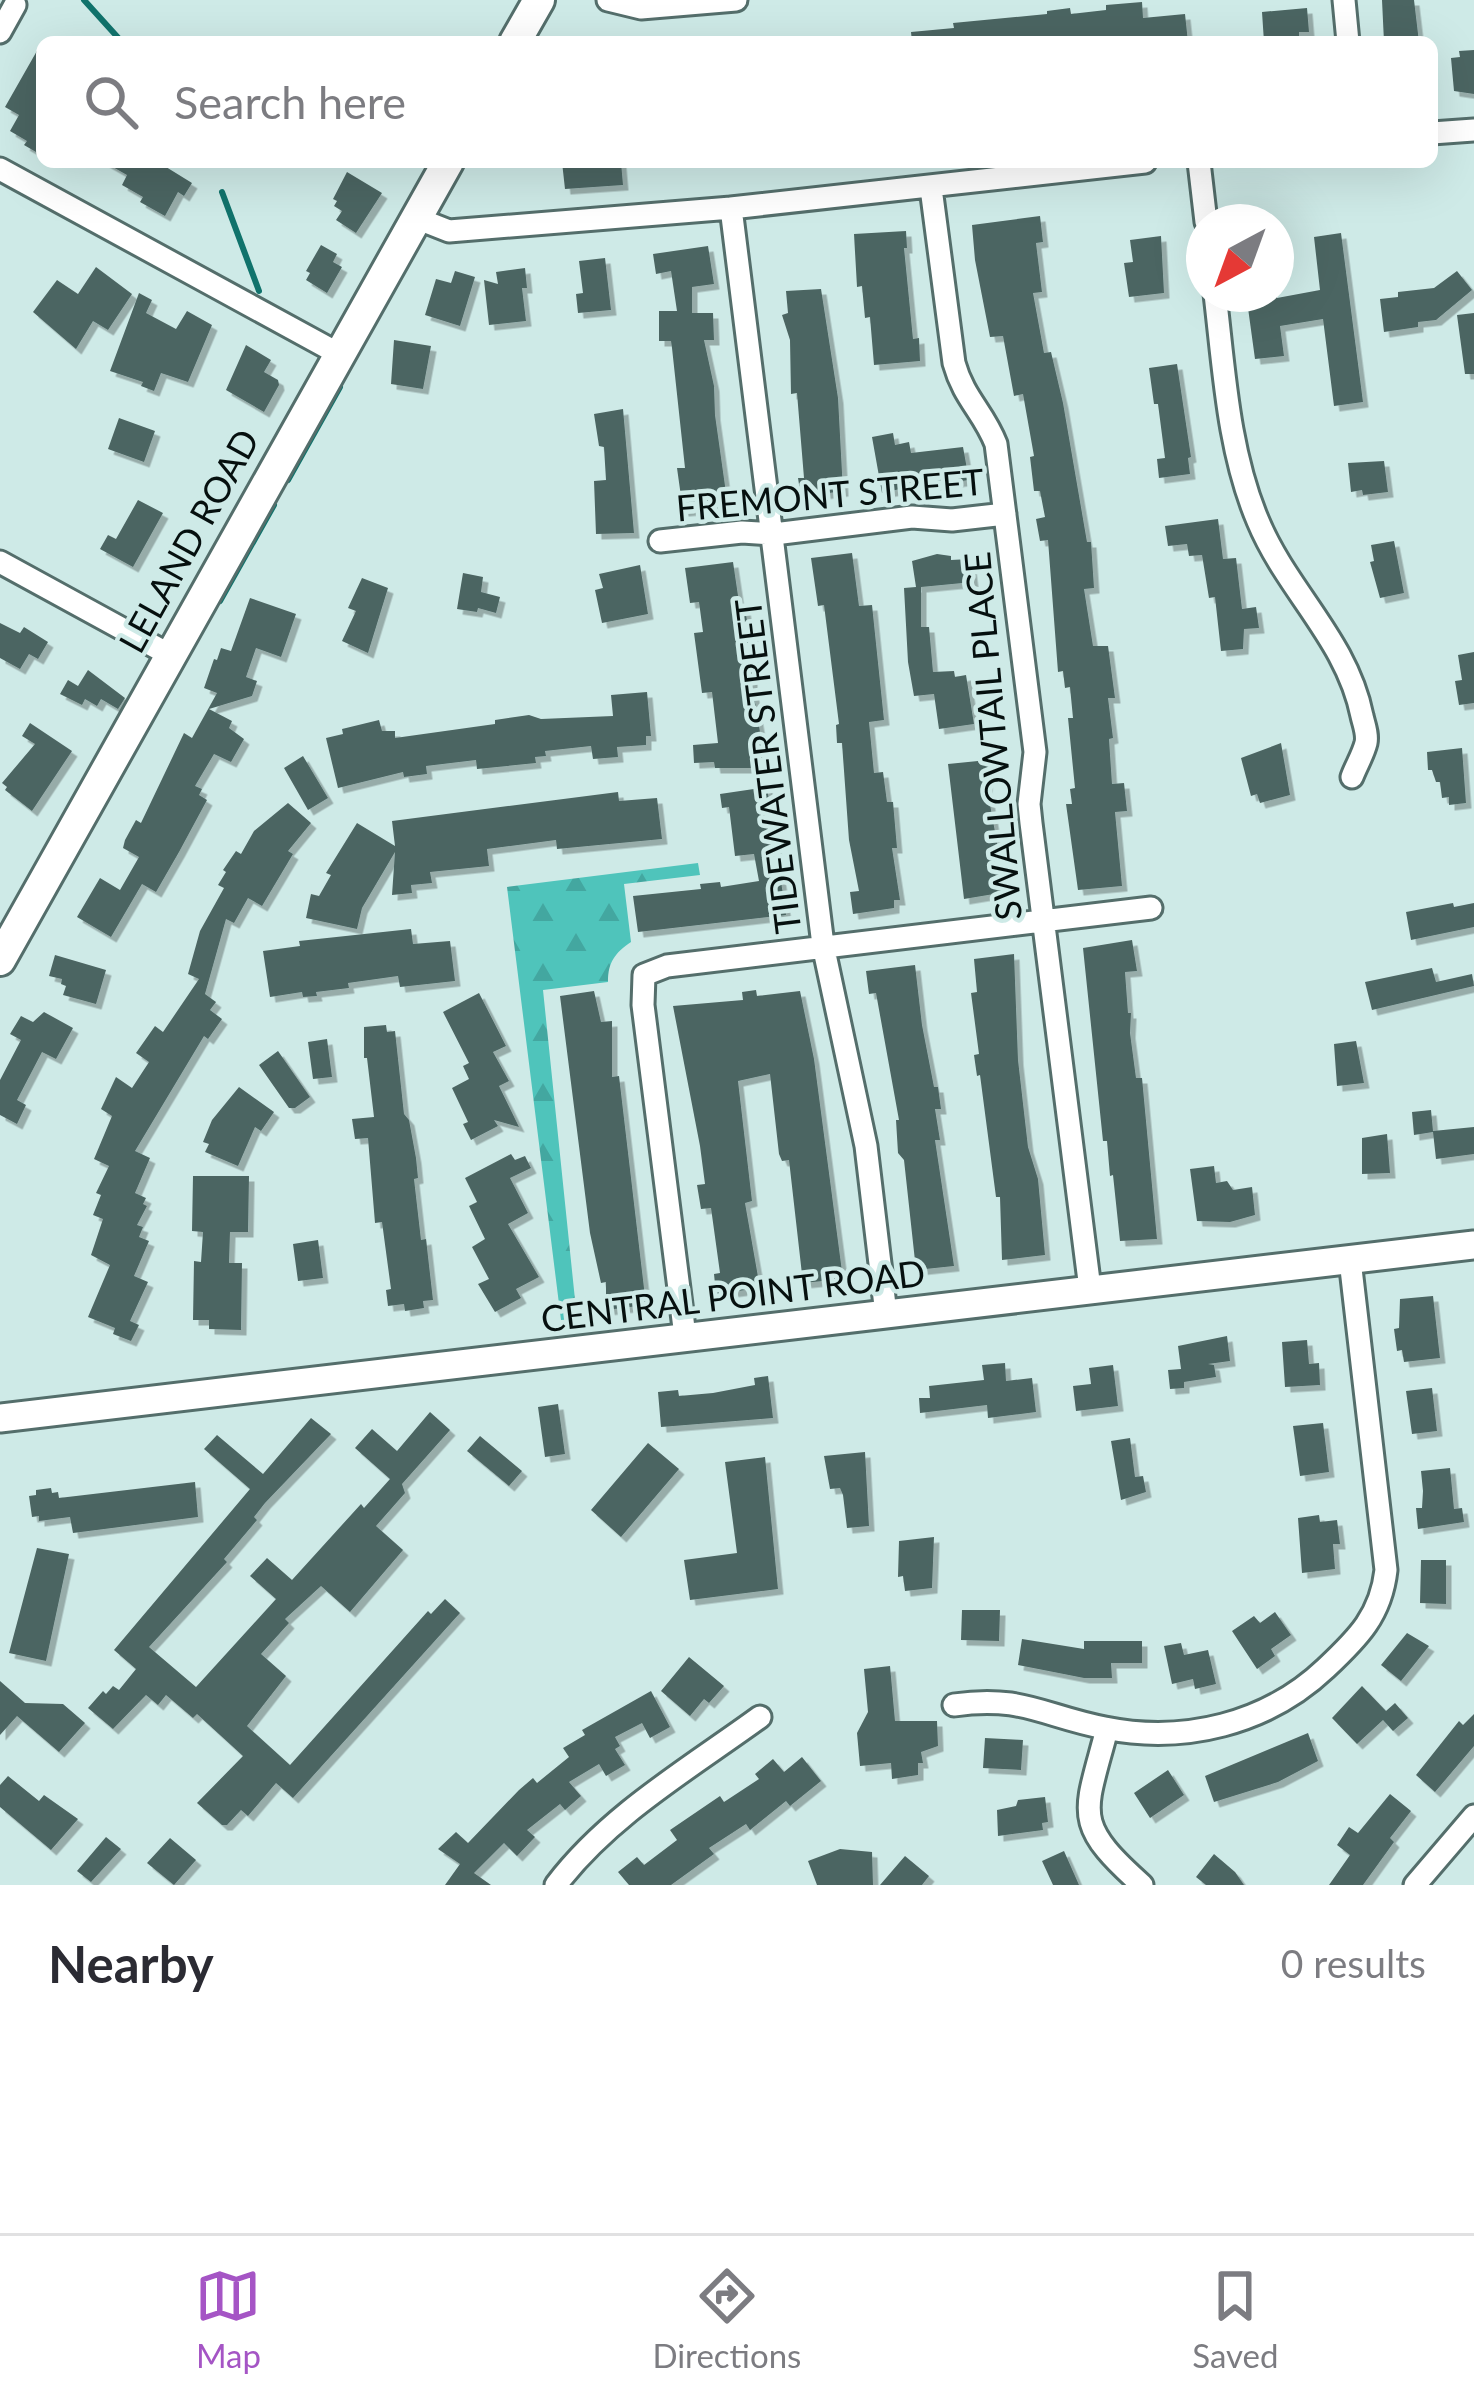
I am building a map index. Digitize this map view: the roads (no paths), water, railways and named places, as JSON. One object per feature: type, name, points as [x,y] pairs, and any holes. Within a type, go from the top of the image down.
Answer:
[{"type":"main road","points":[[518,36],[539,0]]},
{"type":"main road","name":"LELAND ROAD","points":[[0,960],[445,168]]},
{"type":"street","points":[[608,0],[641,8],[736,0]]},
{"type":"street","points":[[1344,0],[1347,36]]},
{"type":"street","points":[[0,32],[15,5]]},
{"type":"street","points":[[1438,133],[1474,130]]},
{"type":"street","points":[[416,218],[449,231],[731,208],[1096,168]]},
{"type":"street","points":[[1200,168],[1204,204]]},
{"type":"street","points":[[0,169],[339,354]]},
{"type":"street","name":"SWALLOWTAIL PLACE","points":[[931,188],[954,363],[962,391],[987,422],[996,444],[1035,752],[1029,804],[1090,1289]]},
{"type":"street","name":"TIDEWATER STREET","points":[[731,208],[823,945],[866,1146],[886,1314]]},
{"type":"street","points":[[1216,312],[1232,427],[1258,523],[1345,661],[1359,700],[1367,739],[1352,778]]},
{"type":"street","name":"FREMONT STREET","points":[[660,541],[742,532],[774,534],[912,517],[952,520],[1005,514]]},
{"type":"street","points":[[0,562],[170,655]]},
{"type":"street","points":[[685,1336],[643,1005],[644,975],[667,966],[823,945],[1151,908]]},
{"type":"street","name":"CENTRAL POINT ROAD","points":[[0,1418],[1474,1245]]},
{"type":"street","points":[[954,1705],[990,1700],[1020,1703],[1106,1729],[1179,1732],[1253,1716],[1308,1685],[1351,1644],[1378,1609],[1386,1570],[1350,1260]]},
{"type":"street","points":[[556,1885],[618,1821],[760,1717]]},
{"type":"street","points":[[1106,1729],[1088,1802],[1090,1823],[1099,1844],[1142,1885]]},
{"type":"street","points":[[1415,1885],[1474,1816]]},
{"type":"waterway","points":[[84,0],[117,36]]},
{"type":"waterway","points":[[222,192],[259,291]]},
{"type":"waterway","points":[[288,480],[340,387]]},
{"type":"waterway","points":[[220,601],[274,505]]}]
